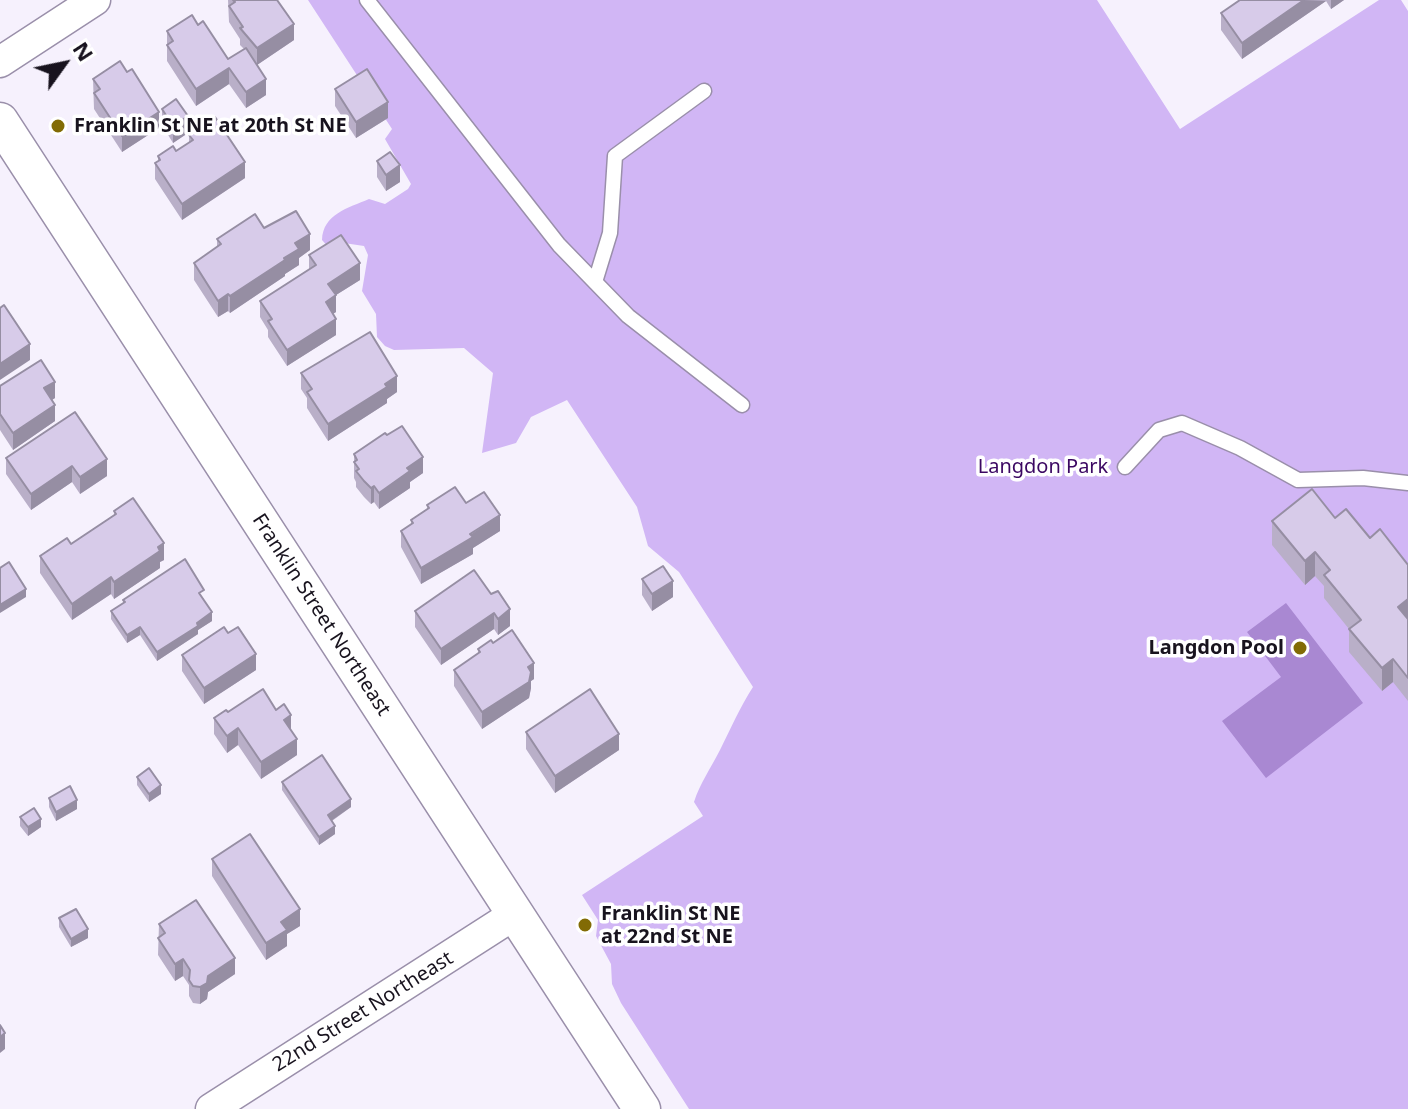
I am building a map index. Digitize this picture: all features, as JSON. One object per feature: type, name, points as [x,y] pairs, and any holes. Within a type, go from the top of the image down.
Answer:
[{"type":"street","points":[[0,62],[95,0]]},
{"type":"street","name":"Franklin Street Northeast","points":[[0,121],[642,1109]]},
{"type":"street","name":"22nd Street Northeast","points":[[211,1109],[515,914]]},
{"type":"lane","points":[[367,0],[559,245],[628,316],[742,405]]},
{"type":"lane","points":[[595,282],[610,233],[615,156],[704,91]]},
{"type":"lane","points":[[1125,467],[1159,430],[1182,423],[1240,448],[1298,480],[1363,478],[1408,483]]},
{"type":"green space","name":"Langdon Park","points":[[308,0],[1097,0],[1180,129],[1379,0],[1401,0],[1408,11],[1408,1109],[689,1109],[621,1003],[612,984],[611,964],[596,936],[598,920],[582,895],[703,816],[694,802],[696,795],[753,687],[679,572],[648,546],[637,507],[567,400],[531,417],[516,443],[482,453],[493,373],[464,348],[394,350],[377,337],[376,314],[362,291],[368,255],[364,246],[344,243],[329,248],[322,240],[323,231],[332,218],[345,209],[369,199],[385,204],[411,184],[385,139],[392,129]]},
{"type":"shaded area","points":[[1286,603],[1363,703],[1266,778],[1222,721],[1281,677],[1247,632]]},
{"type":"building","points":[[233,0],[277,0],[294,24],[257,48],[240,28],[243,27],[229,6],[235,2]]},
{"type":"building","points":[[1240,0],[1304,0],[1242,43],[1221,13]]},
{"type":"building","points":[[192,15],[198,25],[203,21],[228,59],[246,48],[266,79],[246,92],[229,68],[196,89],[167,45],[173,41],[167,31]]},
{"type":"building","points":[[120,61],[127,72],[132,69],[159,112],[122,136],[94,93],[100,89],[93,79]]},
{"type":"building","points":[[367,69],[388,102],[356,122],[335,89]]},
{"type":"building","points":[[176,99],[188,116],[173,126],[162,109]]},
{"type":"building","points":[[215,117],[245,162],[182,204],[155,163],[160,160],[158,156],[173,146],[176,151],[193,140],[189,135]]},
{"type":"building","points":[[390,152],[400,165],[386,175],[377,161]]},
{"type":"building","points":[[296,211],[310,234],[295,243],[299,249],[218,301],[194,263],[221,244],[217,239],[255,214],[264,228]]},
{"type":"building","points":[[341,235],[360,263],[328,284],[336,295],[326,302],[336,319],[287,350],[268,321],[272,319],[260,301],[316,265],[309,255]]},
{"type":"building","points":[[4,305],[30,344],[0,364],[0,308]]},
{"type":"building","points":[[370,332],[397,376],[385,384],[387,387],[328,424],[307,392],[312,389],[301,373]]},
{"type":"building","points":[[41,360],[55,382],[44,388],[55,405],[13,433],[0,414],[0,386]]},
{"type":"building","points":[[75,412],[107,459],[80,477],[72,466],[31,494],[6,458]]},
{"type":"building","points":[[402,426],[423,457],[407,468],[410,471],[379,493],[356,471],[359,469],[354,462],[357,460],[354,454],[385,433],[387,435]]},
{"type":"building","points":[[455,487],[466,503],[484,492],[500,515],[470,534],[473,537],[421,568],[401,531],[429,508],[427,505]]},
{"type":"building","points":[[1312,489],[1335,518],[1346,509],[1370,538],[1380,529],[1408,565],[1408,599],[1398,607],[1408,619],[1408,678],[1393,659],[1382,668],[1349,629],[1361,620],[1324,575],[1330,570],[1315,552],[1305,561],[1272,521]]},
{"type":"building","points":[[133,498],[164,543],[158,547],[160,551],[114,582],[111,577],[72,604],[40,556],[67,538],[71,544],[116,514],[114,511]]},
{"type":"building","points":[[185,559],[204,590],[199,593],[212,612],[197,623],[198,626],[157,652],[140,627],[127,635],[111,611]]},
{"type":"building","points":[[9,562],[26,589],[0,605],[0,568]]},
{"type":"building","points":[[663,566],[673,581],[652,594],[642,579]]},
{"type":"building","points":[[474,570],[491,594],[498,591],[510,609],[498,619],[494,613],[441,649],[415,611]]},
{"type":"building","points":[[224,627],[228,633],[238,627],[256,654],[204,688],[182,655]]},
{"type":"building","points":[[512,630],[534,663],[528,667],[531,672],[529,682],[482,712],[454,670],[491,640],[493,643]]},
{"type":"building","points":[[263,689],[276,710],[284,704],[291,715],[284,720],[297,739],[261,762],[238,728],[227,736],[214,718]]},
{"type":"building","points":[[590,689],[619,734],[555,776],[526,732]]},
{"type":"building","points":[[322,755],[351,799],[328,815],[335,826],[319,837],[282,782]]},
{"type":"building","points":[[149,768],[161,785],[149,794],[137,777]]},
{"type":"building","points":[[70,786],[77,800],[56,812],[49,798]]},
{"type":"building","points":[[34,808],[41,819],[28,827],[20,817]]},
{"type":"building","points":[[250,834],[300,909],[281,922],[287,930],[266,943],[212,859]]},
{"type":"building","points":[[196,900],[235,958],[208,976],[207,983],[200,987],[193,986],[189,980],[190,970],[183,959],[175,964],[158,938],[165,933],[159,924]]},
{"type":"building","points":[[76,909],[88,929],[71,939],[59,918]]},
{"type":"place","name":"Franklin St NE at 20th St NE","points":[[58,126]]},
{"type":"place","name":"Langdon Pool","points":[[1300,648]]},
{"type":"place","name":"Franklin St NE at 22nd St NE","points":[[585,925]]}]
